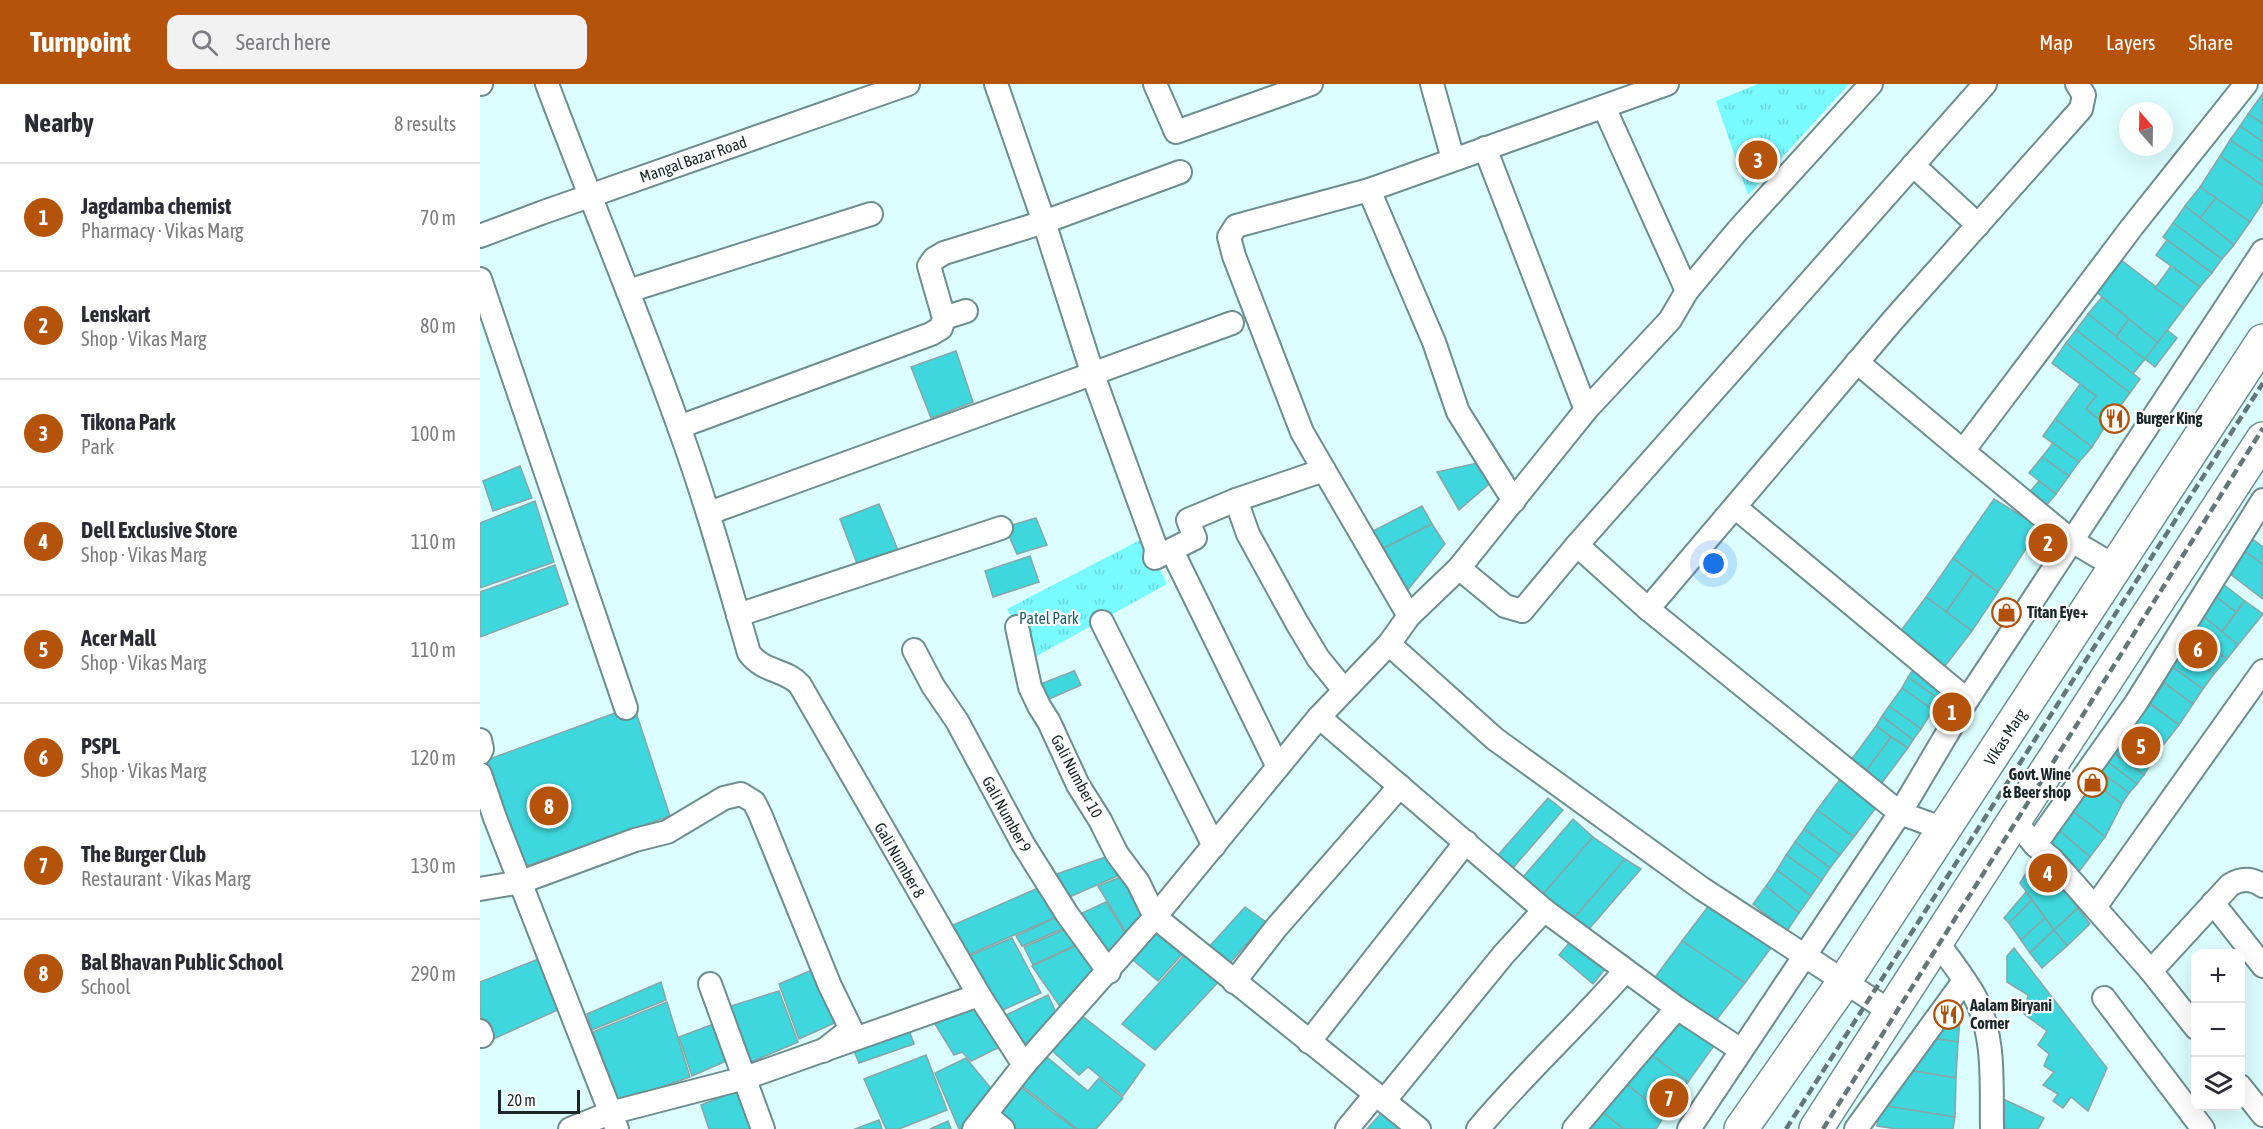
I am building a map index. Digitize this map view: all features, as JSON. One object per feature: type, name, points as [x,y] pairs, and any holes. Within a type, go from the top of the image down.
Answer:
[{"type":"main road","name":"Vikas Marg","points":[[1741,1129],[1844,982],[2263,341]]},
{"type":"main road","points":[[1816,1129],[2013,820],[2263,439]]},
{"type":"street","points":[[547,84],[679,427],[709,513],[738,615],[1001,528]]},
{"type":"street","name":"Mangal Bazar Road","points":[[480,236],[908,84]]},
{"type":"street","points":[[996,84],[1044,222],[1093,375],[1156,548],[1155,558],[1196,538],[1188,520],[1236,500],[1324,470]]},
{"type":"street","points":[[1155,84],[1176,132],[1311,84]]},
{"type":"street","points":[[1432,84],[1453,159]]},
{"type":"street","points":[[1409,616],[1302,432],[1234,256],[1229,237],[1236,226],[1369,190],[1667,84]]},
{"type":"street","points":[[1003,1129],[980,1122],[1024,1065],[1155,917],[1319,717],[1389,644],[1409,616],[1459,568],[1586,410],[1670,320],[1687,291],[1745,222],[1871,84]]},
{"type":"street","points":[[1648,609],[1857,362],[2081,109],[2084,95],[2077,84]]},
{"type":"street","points":[[1964,451],[2132,227],[2246,84]]},
{"type":"street","points":[[1459,568],[1505,606],[1522,611],[1577,545],[1913,165],[1976,87]]},
{"type":"street","points":[[1604,107],[1687,291]]},
{"type":"street","points":[[1485,148],[1586,410]]},
{"type":"street","points":[[1913,165],[1978,225]]},
{"type":"street","points":[[679,427],[932,334],[941,328],[944,318],[929,266],[934,258],[1044,222],[1180,172]]},
{"type":"street","points":[[1369,190],[1434,342],[1458,412],[1514,501]]},
{"type":"street","points":[[628,291],[871,214]]},
{"type":"street","points":[[1689,1129],[1805,957],[1899,813],[1967,700],[2263,251]]},
{"type":"street","points":[[480,279],[626,708]]},
{"type":"street","points":[[944,318],[966,311]]},
{"type":"street","points":[[709,513],[1232,323]]},
{"type":"street","points":[[1857,362],[2072,541],[2116,567]]},
{"type":"street","points":[[1236,500],[1248,534],[1297,623],[1318,658],[1344,690]]},
{"type":"street","points":[[2035,845],[2136,703],[2263,500]]},
{"type":"street","points":[[1735,507],[1967,700]]},
{"type":"street","points":[[1577,545],[1648,609],[1899,813],[1944,829]]},
{"type":"street","points":[[1177,561],[1278,767]]},
{"type":"street","name":"Gali Number 8","points":[[738,615],[749,653],[756,662],[795,679],[800,685],[979,995],[1024,1065]]},
{"type":"street","points":[[1102,622],[1214,846]]},
{"type":"street","name":"Gali Number 10","points":[[1017,627],[1028,677],[1039,706],[1078,785],[1100,820],[1117,854],[1137,882],[1155,917]]},
{"type":"street","points":[[1389,644],[1495,739],[1701,888],[1891,1012]]},
{"type":"street","name":"Gali Number 9","points":[[914,650],[933,686],[957,721],[1023,844],[1067,914],[1108,972]]},
{"type":"street","points":[[2095,907],[2263,671]]},
{"type":"street","points":[[1319,717],[1545,910],[1625,971],[1741,1050]]},
{"type":"street","points":[[480,740],[482,749],[480,753]]},
{"type":"street","points":[[480,774],[613,1121]]},
{"type":"street","points":[[1234,982],[1276,928],[1400,786]]},
{"type":"street","points":[[480,889],[521,882],[634,840],[667,832],[724,798],[741,794],[754,802],[760,814],[830,986],[851,1029],[823,1051]]},
{"type":"street","points":[[2013,820],[2095,907],[2151,971],[2191,1022]]},
{"type":"street","points":[[1309,1042],[1466,842]]},
{"type":"street","points":[[2151,971],[2213,903],[2238,880],[2252,880],[2263,886]]},
{"type":"street","points":[[2213,903],[2263,966]]},
{"type":"street","points":[[1347,1129],[1380,1097],[1545,910]]},
{"type":"street","points":[[1155,917],[1419,1129]]},
{"type":"street","points":[[1937,941],[1969,988],[1984,1022],[1990,1051],[1992,1129]]},
{"type":"street","points":[[1478,1129],[1497,1106],[1596,1005],[1625,971]]},
{"type":"street","points":[[710,984],[763,1129]]},
{"type":"street","points":[[1858,1128],[1969,988]]},
{"type":"street","points":[[570,1129],[613,1121],[746,1078],[979,995]]},
{"type":"street","points":[[2104,998],[2203,1129]]},
{"type":"street","points":[[1574,1129],[1677,1008]]},
{"type":"street","points":[[1847,1080],[1858,1128]]},
{"type":"street","points":[[2245,1091],[2263,1115]]},
{"type":"green space","points":[[1758,84],[1849,84],[1748,195],[1716,101]]},
{"type":"green space","name":"Patel Park","points":[[1144,538],[1167,584],[1035,657],[1007,609]]},
{"type":"building","points":[[2263,93],[2263,124],[2248,114]]},
{"type":"building","points":[[2248,114],[2263,124],[2263,142],[2240,126]]},
{"type":"building","points":[[2240,126],[2263,142],[2263,162],[2230,140]]},
{"type":"building","points":[[2230,140],[2263,162],[2263,186],[2220,156]]},
{"type":"building","points":[[2220,156],[2263,186],[2263,202],[2250,222],[2200,187]]},
{"type":"building","points":[[2200,187],[2216,198],[2200,218],[2185,206]]},
{"type":"building","points":[[2216,198],[2250,222],[2234,245],[2200,218]]},
{"type":"building","points":[[2185,206],[2234,245],[2222,259],[2173,223]]},
{"type":"building","points":[[2173,223],[2222,259],[2212,273],[2163,237]]},
{"type":"building","points":[[2167,240],[2212,273],[2200,287],[2156,255]]},
{"type":"building","points":[[2121,260],[2184,308],[2158,343],[2095,291]]},
{"type":"building","points":[[2171,266],[2200,287],[2184,308],[2155,288]]},
{"type":"building","points":[[2102,297],[2129,319],[2116,337],[2088,314]]},
{"type":"building","points":[[2088,314],[2145,359],[2133,374],[2076,330]]},
{"type":"building","points":[[2129,319],[2158,343],[2145,359],[2116,337]]},
{"type":"building","points":[[2076,330],[2140,379],[2130,393],[2066,343]]},
{"type":"building","points":[[2167,330],[2177,338],[2155,367],[2145,359]]},
{"type":"building","points":[[2066,343],[2130,393],[2106,425],[2086,409],[2096,396],[2052,363]]},
{"type":"building","points":[[956,351],[973,402],[931,418],[911,367]]},
{"type":"building","points":[[2080,384],[2096,396],[2086,409],[2106,425],[2092,447],[2055,419]]},
{"type":"building","points":[[2055,419],[2092,447],[2079,462],[2043,436]]},
{"type":"building","points":[[2053,443],[2079,462],[2069,476],[2042,457]]},
{"type":"building","points":[[2042,457],[2069,476],[2056,494],[2029,473]]},
{"type":"building","points":[[1477,463],[1489,484],[1459,510],[1437,472]]},
{"type":"building","points":[[520,466],[532,498],[493,511],[483,481]]},
{"type":"building","points":[[2039,481],[2056,494],[2045,507],[2028,494]]},
{"type":"building","points":[[1994,499],[2040,527],[1998,592],[1953,558]]},
{"type":"building","points":[[535,501],[554,562],[480,588],[480,523]]},
{"type":"building","points":[[879,504],[900,555],[860,571],[840,519]]},
{"type":"building","points":[[1422,506],[1432,524],[1372,554],[1363,536]]},
{"type":"building","points":[[1036,518],[1047,545],[1017,554],[1005,527]]},
{"type":"building","points":[[1432,524],[1445,544],[1398,602],[1372,554]]},
{"type":"building","points":[[2247,535],[2263,547],[2263,565],[2239,547]]},
{"type":"building","points":[[2239,547],[2263,565],[2263,599],[2225,570]]},
{"type":"building","points":[[1030,556],[1039,582],[993,597],[985,571]]},
{"type":"building","points":[[1953,558],[1973,574],[1946,612],[1926,597]]},
{"type":"building","points":[[555,565],[568,604],[480,637],[480,592]]},
{"type":"building","points":[[1973,574],[1998,592],[1972,631],[1946,612]]},
{"type":"building","points":[[2223,584],[2245,601],[2236,612],[2215,596]]},
{"type":"building","points":[[2215,596],[2236,612],[2222,632],[2202,615]]},
{"type":"building","points":[[1926,597],[1972,631],[1942,670],[1897,636]]},
{"type":"building","points":[[2245,601],[2263,614],[2238,645],[2222,632]]},
{"type":"building","points":[[2202,615],[2238,645],[2227,659],[2190,632]]},
{"type":"building","points":[[2190,632],[2227,659],[2214,674],[2179,649]]},
{"type":"building","points":[[2179,649],[2214,674],[2203,689],[2168,664]]},
{"type":"building","points":[[2168,664],[2203,689],[2193,704],[2158,678]]},
{"type":"building","points":[[1916,666],[1948,690],[1940,700],[1908,677]]},
{"type":"building","points":[[1074,670],[1081,685],[1040,703],[1033,687]]},
{"type":"building","points":[[1908,677],[1940,700],[1933,710],[1902,688]]},
{"type":"building","points":[[2164,683],[2193,704],[2179,725],[2150,703]]},
{"type":"building","points":[[1902,688],[1933,710],[1921,729],[1889,706]]},
{"type":"building","points":[[2144,700],[2179,725],[2158,752],[2125,729]]},
{"type":"building","points":[[634,706],[670,816],[518,869],[484,761]]},
{"type":"building","points":[[1889,706],[1921,729],[1913,740],[1882,716]]},
{"type":"building","points":[[1882,716],[1913,740],[1908,748],[1876,726]]},
{"type":"building","points":[[1876,726],[1891,737],[1866,771],[1851,760]]},
{"type":"building","points":[[2125,729],[2158,752],[2144,775],[2111,751]]},
{"type":"building","points":[[1891,737],[1908,748],[1881,784],[1866,771]]},
{"type":"building","points":[[2111,751],[2144,775],[2137,784],[2105,760]]},
{"type":"building","points":[[2105,760],[2137,784],[2129,793],[2098,770]]},
{"type":"building","points":[[2098,770],[2129,793],[2122,804],[2091,780]]},
{"type":"building","points":[[1841,778],[1878,805],[1854,837],[1817,810]]},
{"type":"building","points":[[2091,780],[2122,804],[2105,837],[2073,811]]},
{"type":"building","points":[[1548,798],[1563,810],[1507,875],[1492,862]]},
{"type":"building","points":[[1817,810],[1854,837],[1840,855],[1804,829]]},
{"type":"building","points":[[2073,811],[2105,837],[2090,857],[2059,830]]},
{"type":"building","points":[[1573,819],[1593,837],[1537,901],[1517,884]]},
{"type":"building","points":[[1804,829],[1840,855],[1830,868],[1795,842]]},
{"type":"building","points":[[2059,830],[2090,857],[2077,874],[2046,843]]},
{"type":"building","points":[[1593,837],[1625,859],[1569,924],[1537,901]]},
{"type":"building","points":[[1795,842],[1830,868],[1822,880],[1786,855]]},
{"type":"building","points":[[1114,854],[1127,872],[1067,898],[1054,875]]},
{"type":"building","points":[[1786,855],[1822,880],[1811,896],[1777,870]]},
{"type":"building","points":[[1625,859],[1641,869],[1583,936],[1569,924]]},
{"type":"building","points":[[2032,863],[2043,864],[2078,908],[2054,930],[2020,883]]},
{"type":"building","points":[[1777,870],[1811,896],[1799,913],[1766,886]]},
{"type":"building","points":[[1128,874],[1151,912],[1128,936],[1098,886]]},
{"type":"building","points":[[1045,885],[1063,914],[968,955],[953,925]]},
{"type":"building","points":[[1766,886],[1799,913],[1787,931],[1753,904]]},
{"type":"building","points":[[2026,892],[2032,900],[2009,923],[2004,918]]},
{"type":"building","points":[[1713,900],[1776,941],[1745,983],[1682,941]]},
{"type":"building","points":[[2032,900],[2045,918],[2021,940],[2009,923]]},
{"type":"building","points":[[1106,902],[1129,939],[1110,965],[1078,915]]},
{"type":"building","points":[[1245,907],[1266,922],[1230,963],[1209,947]]},
{"type":"building","points":[[2078,908],[2090,924],[2067,946],[2054,930]]},
{"type":"building","points":[[1063,914],[1072,925],[1022,946],[1016,936]]},
{"type":"building","points":[[2045,918],[2054,930],[2030,953],[2021,940]]},
{"type":"building","points":[[1156,922],[1186,950],[1158,981],[1128,956]]},
{"type":"building","points":[[1071,927],[1080,943],[1033,965],[1024,947]]},
{"type":"building","points":[[2054,930],[2067,946],[2042,968],[2030,953]]},
{"type":"building","points":[[1576,935],[1610,963],[1593,984],[1559,955]]},
{"type":"building","points":[[1012,938],[1041,993],[996,1013],[964,958]]},
{"type":"building","points":[[1682,941],[1745,983],[1711,1027],[1650,984]]},
{"type":"building","points":[[1084,942],[1103,971],[1066,1015],[1032,966]]},
{"type":"building","points":[[2014,948],[2107,1068],[2088,1111],[2071,1097],[2063,1108],[2053,1101],[2058,1094],[2043,1085],[2054,1072],[2044,1066],[2049,1054],[2038,1045],[2047,1031],[2024,1014],[2028,995],[2007,982],[2007,956]]},
{"type":"building","points":[[1187,952],[1222,978],[1155,1050],[1122,1024]]},
{"type":"building","points":[[541,958],[562,1008],[489,1041],[480,1014],[480,982]]},
{"type":"building","points":[[819,967],[841,1020],[799,1039],[779,984]]},
{"type":"building","points":[[661,982],[666,1000],[592,1030],[587,1014]]},
{"type":"building","points":[[779,991],[798,1042],[749,1063],[728,1007]]},
{"type":"building","points":[[1048,995],[1060,1021],[1029,1056],[1000,1018]]},
{"type":"building","points":[[667,1002],[690,1077],[619,1102],[593,1032]]},
{"type":"building","points":[[978,1003],[1006,1044],[971,1061],[962,1052],[954,1055],[935,1024]]},
{"type":"building","points":[[1951,1008],[1961,1009],[1958,1042],[1929,1038]]},
{"type":"building","points":[[1077,1012],[1145,1065],[1123,1096],[1088,1067],[1079,1075],[1049,1048]]},
{"type":"building","points":[[1677,1015],[1716,1043],[1688,1082],[1650,1054]]},
{"type":"building","points":[[719,1022],[733,1058],[692,1076],[679,1037]]},
{"type":"building","points":[[908,1027],[914,1044],[859,1063],[852,1046]]},
{"type":"building","points":[[1929,1038],[1958,1042],[1956,1078],[1907,1070]]},
{"type":"building","points":[[1042,1053],[1088,1091],[1099,1078],[1123,1098],[1096,1129],[1077,1129],[1021,1085]]},
{"type":"building","points":[[1650,1054],[1688,1082],[1665,1115],[1625,1083]]},
{"type":"building","points":[[926,1055],[947,1110],[899,1129],[886,1129],[864,1079]]},
{"type":"building","points":[[966,1058],[994,1092],[964,1129],[959,1129],[935,1073]]},
{"type":"building","points":[[1907,1070],[1956,1078],[1955,1117],[1880,1105]]},
{"type":"building","points":[[1016,1083],[1076,1129],[1011,1129],[992,1114]]},
{"type":"building","points":[[1625,1083],[1665,1115],[1656,1129],[1624,1129],[1602,1112]]},
{"type":"building","points":[[742,1089],[760,1129],[709,1129],[701,1105]]},
{"type":"building","points":[[2003,1099],[2044,1118],[2038,1129],[2005,1129]]},
{"type":"building","points":[[1880,1105],[1955,1117],[1953,1129],[1897,1129],[1877,1126]]},
{"type":"building","points":[[1383,1111],[1406,1129],[1367,1129]]},
{"type":"building","points":[[1602,1112],[1624,1129],[1588,1129]]},
{"type":"building","points":[[879,1120],[882,1129],[855,1129]]},
{"type":"building","points":[[948,1121],[951,1129],[930,1129]]},
{"type":"railway","points":[[1786,1129],[2263,383]]},
{"type":"railway","points":[[1823,1129],[2263,428]]},
{"type":"place","name":"Tikona Park","points":[[1758,160]]},
{"type":"place","name":"Burger King","points":[[2115,418]]},
{"type":"place","name":"Lenskart","points":[[2048,543]]},
{"type":"place","name":"Titan Eye+","points":[[2006,612]]},
{"type":"place","name":"PSPL","points":[[2198,649]]},
{"type":"place","name":"Jagdamba chemist","points":[[1952,712]]},
{"type":"place","name":"Acer Mall","points":[[2141,746]]},
{"type":"place","name":"Govt. Wine & Beer shop","points":[[2092,783]]},
{"type":"place","name":"Bal Bhavan Public School","points":[[549,806]]},
{"type":"place","name":"Dell Exclusive Store","points":[[2048,873]]},
{"type":"place","name":"Aalam Biryani Corner","points":[[1949,1014]]},
{"type":"place","name":"The Burger Club","points":[[1669,1098]]}]
